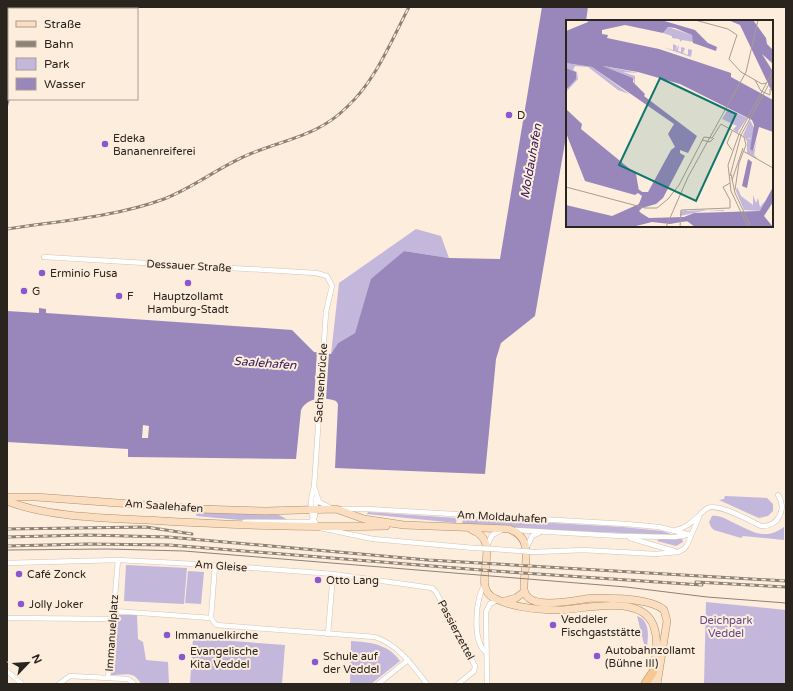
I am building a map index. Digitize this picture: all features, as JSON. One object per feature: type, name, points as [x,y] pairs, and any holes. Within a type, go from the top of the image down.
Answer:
[{"type":"highway","points":[[645,684],[653,672]]},
{"type":"main road","name":"Am Saalehafen","points":[[7,497],[36,497],[200,509],[278,512],[314,510]]},
{"type":"main road","name":"Am Saalehafen","points":[[7,501],[59,513],[95,518],[219,525],[320,528],[404,525]]},
{"type":"main road","name":"Am Moldauhafen","points":[[314,510],[336,509]]},
{"type":"main road","points":[[336,509],[364,519],[404,525],[509,530],[521,536],[523,549],[524,592],[527,598],[558,603],[594,598],[650,602],[664,609],[667,618],[657,684]]},
{"type":"main road","points":[[468,529],[479,533],[487,546],[485,585],[489,594],[500,601],[521,606],[558,610],[600,605],[641,610],[650,618],[655,630],[656,650],[651,684]]},
{"type":"main road","points":[[500,601],[513,600],[524,592]]},
{"type":"street","name":"Dessauer Straße","points":[[44,257],[314,273],[325,275],[331,281]]},
{"type":"street","name":"Sachsenbrücke","points":[[314,510],[311,504],[314,487],[320,412],[326,312],[332,286],[331,281]]},
{"type":"street","name":"Sachsenbrücke","points":[[314,487],[316,496]]},
{"type":"street","points":[[672,530],[687,526],[699,517],[706,509],[715,506],[761,526],[769,525],[779,518],[782,505],[778,495]]},
{"type":"street","points":[[316,496],[322,504],[336,509]]},
{"type":"street","points":[[316,496],[314,519],[320,528],[373,539],[474,548],[523,549],[534,552],[583,550],[649,554],[678,552],[684,549],[699,517]]},
{"type":"street","name":"Am Moldauhafen","points":[[336,509],[367,509],[626,524],[672,530],[691,535]]},
{"type":"street","name":"Am Saalehafen","points":[[219,525],[251,521],[308,522],[314,519]]},
{"type":"street","points":[[487,546],[492,535],[498,531],[509,530],[621,536],[675,537],[691,535]]},
{"type":"street","points":[[523,549],[532,536],[541,532]]},
{"type":"street","points":[[621,536],[655,544],[678,552]]},
{"type":"street","name":"Am Gleise","points":[[7,563],[118,560],[215,565],[333,574],[434,589]]},
{"type":"street","name":"Immanuelplatz","points":[[118,560],[108,678],[128,679],[134,684]]},
{"type":"street","points":[[215,565],[211,618],[216,625],[375,637],[389,642],[408,660],[427,684]]},
{"type":"street","points":[[328,634],[333,574]]},
{"type":"street","points":[[485,585],[479,594],[476,629],[479,645],[486,652]]},
{"type":"street","name":"Passierzettel","points":[[434,589],[474,663],[474,671],[458,684]]},
{"type":"street","points":[[486,684],[486,612],[490,604],[500,601]]},
{"type":"street","points":[[113,611],[211,618]]},
{"type":"street","points":[[7,618],[112,619]]},
{"type":"street","points":[[378,684],[408,660]]},
{"type":"street","points":[[7,671],[22,684]]},
{"type":"street","points":[[59,684],[70,676],[108,678]]},
{"type":"green space","points":[[416,229],[441,236],[449,258],[404,251],[372,279],[355,333],[338,343],[331,354],[339,283]]},
{"type":"green space","points":[[725,496],[767,498],[773,504],[773,511],[768,516],[759,518],[719,500],[724,499]]},
{"type":"green space","points":[[197,511],[279,515],[288,520],[240,520],[196,516]]},
{"type":"green space","points":[[368,512],[457,518],[456,523],[367,514]]},
{"type":"green space","points":[[712,516],[721,517],[751,531],[763,534],[770,534],[784,527],[784,540],[743,536],[741,538],[714,530],[709,522]]},
{"type":"green space","points":[[463,518],[623,527],[662,531],[674,535],[546,530],[462,524]]},
{"type":"green space","points":[[659,539],[682,539],[683,542],[676,546],[657,541]]},
{"type":"green space","points":[[126,565],[187,568],[184,604],[124,601]]},
{"type":"green space","points":[[188,571],[204,572],[201,604],[185,603]]},
{"type":"green space","name":"Deichpark Veddel","points":[[706,602],[786,610],[786,684],[704,684]]},
{"type":"green space","points":[[117,615],[137,615],[138,639],[143,642],[146,660],[168,662],[169,684],[141,684],[135,677],[129,674],[111,675],[112,649]]},
{"type":"green space","points":[[637,616],[647,625],[647,648],[645,648]]},
{"type":"green space","points":[[193,638],[285,645],[282,684],[190,684]]},
{"type":"green space","points":[[351,641],[372,643],[384,647],[395,655],[400,661],[371,684],[350,684]]},
{"type":"water","points":[[7,7],[28,7],[8,8],[8,100],[10,100],[7,110]]},
{"type":"water","points":[[542,7],[588,7],[586,20],[566,20],[566,137],[535,316],[501,343],[496,359],[485,474],[335,468],[338,404],[336,401],[331,399],[321,398],[307,403],[301,410],[296,459],[128,457],[128,449],[7,442],[7,311],[39,313],[39,308],[46,309],[46,313],[292,330],[314,352],[331,354],[338,343],[355,333],[371,279],[404,251],[449,258],[500,259]]},
{"type":"pier","points":[[317,351],[329,352],[326,400],[314,402]]},
{"type":"pier","points":[[143,425],[149,426],[148,438],[142,438]]},
{"type":"tram line","points":[[7,550],[107,549],[184,551],[626,587],[707,597],[786,603]]},
{"type":"railway","points":[[7,229],[107,214],[164,199],[186,189],[228,164],[250,154],[313,131],[336,117],[366,85],[382,60],[409,7]]},
{"type":"railway","points":[[7,529],[146,527],[192,534]]},
{"type":"railway","points":[[7,537],[87,535],[168,537],[428,560],[786,581]]},
{"type":"railway","points":[[7,546],[88,544],[169,545],[494,571],[702,585]]},
{"type":"railway","points":[[696,582],[786,587]]},
{"type":"place","name":"D","points":[[509,115]]},
{"type":"place","name":"Edeka Bananenreiferei","points":[[105,144]]},
{"type":"place","name":"Erminio Fusa","points":[[42,273]]},
{"type":"place","name":"Hauptzollamt Hamburg-Stadt","points":[[188,283]]},
{"type":"place","name":"G","points":[[24,291]]},
{"type":"place","name":"F","points":[[119,296]]},
{"type":"place","name":"Café Zonck","points":[[19,574]]},
{"type":"place","name":"Otto Lang","points":[[318,580]]},
{"type":"place","name":"Jolly Joker","points":[[21,604]]},
{"type":"place","name":"Veddeler Fischgaststätte","points":[[553,625]]},
{"type":"place","name":"Immanuelkirche","points":[[167,635]]},
{"type":"place","name":"Autobahnzollamt (Bühne III)","points":[[597,656]]},
{"type":"place","name":"Evangelische Kita Veddel","points":[[182,657]]},
{"type":"place","name":"Schule auf der Veddel","points":[[315,662]]},
{"type":"water label","name":"Moldauhafen","points":[[531,161]]},
{"type":"water label","name":"Saalehafen","points":[[265,363]]}]
